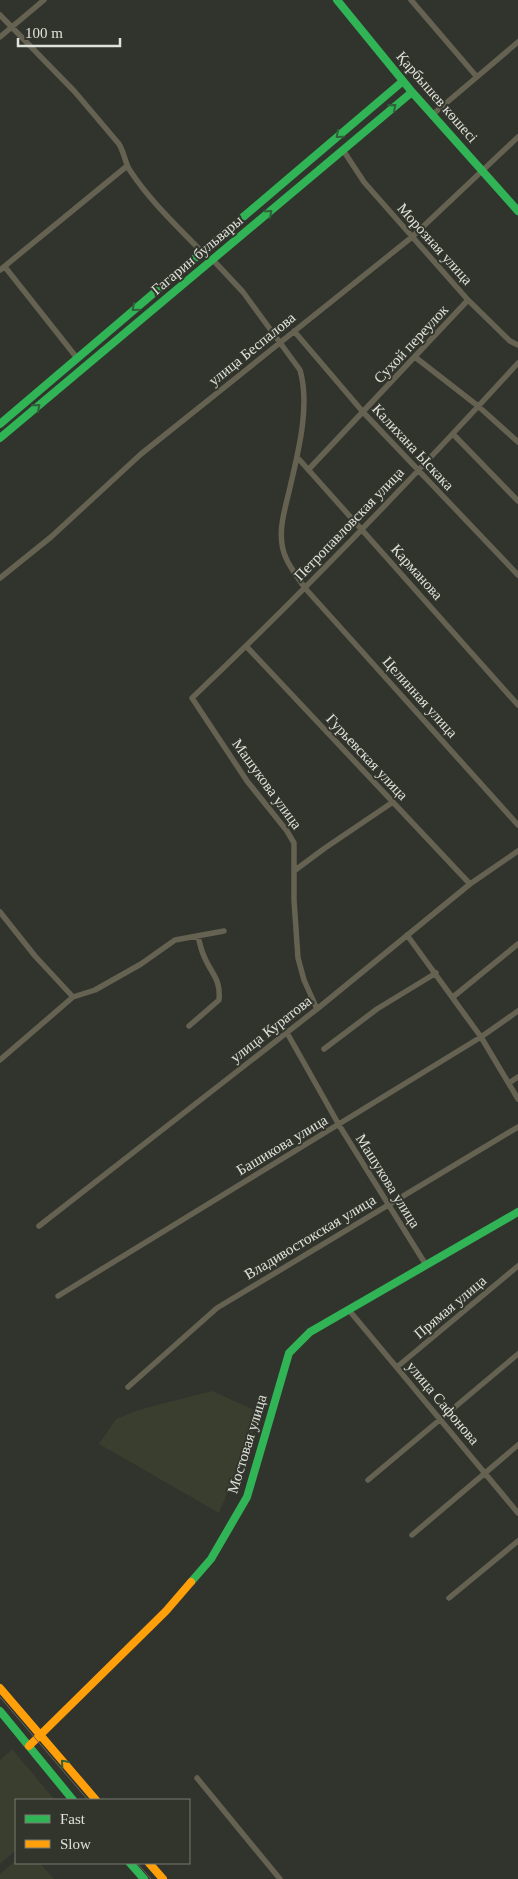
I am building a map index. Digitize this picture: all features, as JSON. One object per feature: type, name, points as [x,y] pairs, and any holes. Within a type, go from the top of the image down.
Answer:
[{"type":"main road","name":"Қарбышев көшесі","points":[[337,0],[432,116],[518,211]]},
{"type":"main road","name":"Гагарин бульвары","points":[[0,424],[403,81]]},
{"type":"main road","name":"Гагарин бульвары","points":[[0,438],[412,92]]},
{"type":"main road","points":[[202,252],[213,260]]},
{"type":"main road","name":"Мостовая улица","points":[[29,1746],[166,1612],[211,1558],[247,1497],[289,1354],[310,1332],[518,1212]]},
{"type":"main road","points":[[0,1688],[95,1799]]},
{"type":"main road","points":[[0,1711],[73,1799]]},
{"type":"main road","points":[[131,1864],[144,1879]]},
{"type":"main road","points":[[150,1864],[163,1879]]},
{"type":"street","points":[[0,37],[44,0]]},
{"type":"street","points":[[412,0],[477,77]]},
{"type":"street","points":[[0,15],[75,92],[119,144],[124,152],[128,166],[152,200],[202,252]]},
{"type":"street","points":[[432,116],[518,42]]},
{"type":"street","name":"улица Беспалова","points":[[0,578],[51,537],[141,454],[412,238],[518,137]]},
{"type":"street","name":"Морозная улица","points":[[343,150],[364,182],[412,238],[468,300],[510,341],[518,344]]},
{"type":"street","points":[[76,358],[2,268],[128,166]]},
{"type":"street","name":"Целинная улица","points":[[213,260],[243,292],[300,370],[304,384],[304,402],[297,458],[281,528],[285,557],[304,587],[518,825]]},
{"type":"street","name":"Сухой переулок","points":[[309,469],[468,300]]},
{"type":"street","name":"Калихана Ыскака","points":[[294,332],[363,412],[518,575]]},
{"type":"street","points":[[415,357],[478,406],[518,442]]},
{"type":"street","name":"Петропавловская улица","points":[[192,698],[246,646],[418,471],[518,363]]},
{"type":"street","points":[[453,434],[518,501]]},
{"type":"street","name":"Карманова","points":[[297,458],[309,469],[518,704]]},
{"type":"street","name":"Гурьевская улица","points":[[246,646],[470,884]]},
{"type":"street","name":"Машукова улица","points":[[192,698],[247,781],[290,837],[294,848],[295,925],[298,958],[304,980],[317,1009]]},
{"type":"street","points":[[294,871],[393,802]]},
{"type":"street","name":"улица Куратова","points":[[39,1226],[286,1031],[317,1009],[470,884],[518,850]]},
{"type":"street","points":[[0,912],[35,956],[73,997]]},
{"type":"street","points":[[0,1060],[73,997],[95,990],[140,964],[175,940],[224,931]]},
{"type":"street","points":[[408,935],[481,1037],[518,1099]]},
{"type":"street","points":[[189,1026],[219,1000],[220,989],[204,957],[198,936]]},
{"type":"street","points":[[453,997],[518,944]]},
{"type":"street","points":[[324,1049],[377,1009],[436,973]]},
{"type":"street","name":"Башикова улица","points":[[58,1296],[339,1126],[518,1012]]},
{"type":"street","name":"Машукова улица","points":[[286,1031],[339,1126],[426,1265]]},
{"type":"street","points":[[509,1083],[518,1077]]},
{"type":"street","name":"Владивостокская улица","points":[[128,1387],[217,1308],[518,1127]]},
{"type":"street","name":"Прямая улица","points":[[397,1367],[518,1266]]},
{"type":"street","name":"улица Сафонова","points":[[348,1309],[518,1513]]},
{"type":"street","points":[[368,1480],[518,1354]]},
{"type":"street","points":[[412,1535],[518,1445]]},
{"type":"street","points":[[449,1598],[518,1541]]},
{"type":"street","points":[[197,1778],[280,1879]]},
{"type":"shaded area","points":[[212,1391],[261,1413],[219,1513],[99,1444],[116,1419],[138,1410]]},
{"type":"shaded area","points":[[12,1749],[54,1799],[15,1799],[15,1851],[0,1864],[0,1760]]},
{"type":"shaded area","points":[[15,1861],[15,1864],[41,1864],[54,1879],[0,1879],[0,1874]]},
{"type":"tram line","points":[[0,1697],[87,1799]]},
{"type":"tram line","points":[[138,1864],[151,1879]]},
{"type":"traffic: fast","points":[[337,0],[412,92],[518,211]]},
{"type":"traffic: fast","points":[[0,424],[403,81]]},
{"type":"traffic: fast","points":[[0,438],[412,92]]},
{"type":"traffic: fast","points":[[191,1582],[211,1559],[247,1497],[289,1353],[310,1332],[518,1212]]},
{"type":"traffic: fast","points":[[0,1711],[72,1799]]},
{"type":"traffic: fast","points":[[131,1864],[144,1879]]},
{"type":"traffic: slow","points":[[29,1746],[166,1611],[191,1582]]},
{"type":"traffic: slow","points":[[0,1688],[95,1799]]},
{"type":"traffic: slow","points":[[150,1864],[163,1879]]}]
